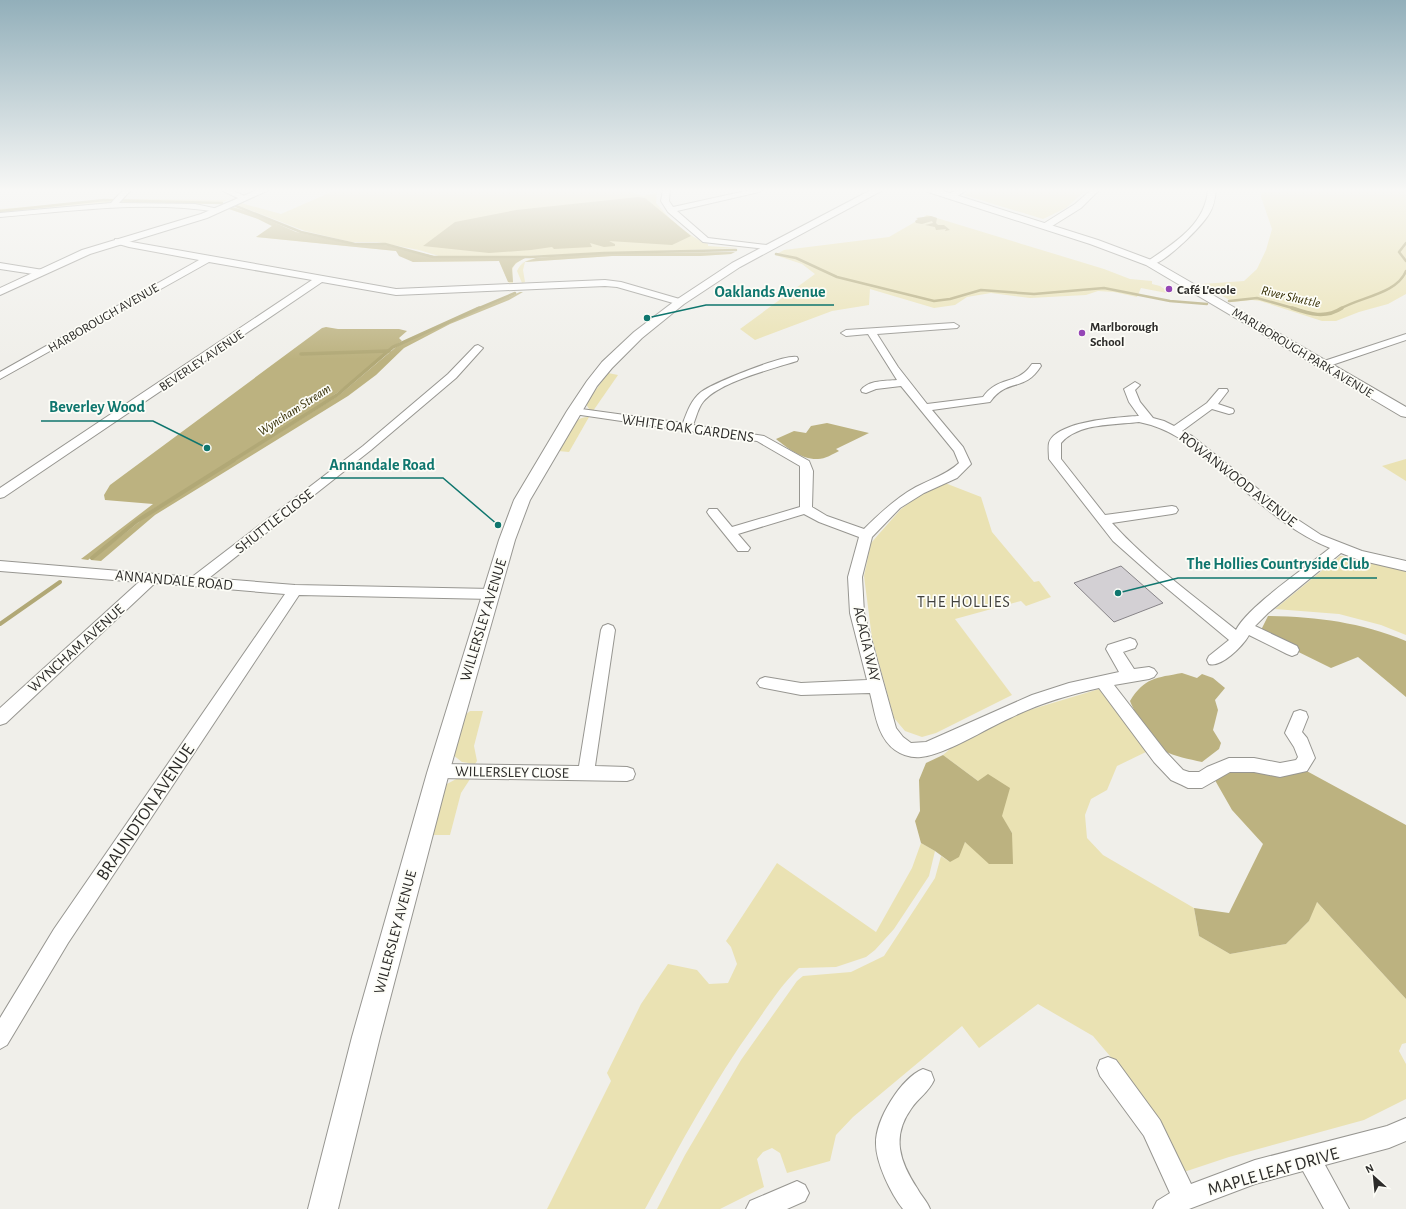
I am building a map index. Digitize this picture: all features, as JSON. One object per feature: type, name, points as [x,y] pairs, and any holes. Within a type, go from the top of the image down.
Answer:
[{"type":"street","points":[[0,292],[40,272],[102,246]]},
{"type":"street","points":[[137,246],[401,292],[618,284],[680,302]]},
{"type":"street","points":[[734,246],[758,252]]},
{"type":"street","name":"WILLERSLEY AVENUE","points":[[323,1209],[368,1030],[439,771],[509,533],[522,500],[574,411],[592,384],[625,346],[680,302],[769,246]]},
{"type":"street","name":"MARLBOROUGH PARK AVENUE","points":[[1106,246],[1151,263],[1406,412]]},
{"type":"street","points":[[1151,263],[1173,246]]},
{"type":"street","name":"HARBOROUGH AVENUE","points":[[0,376],[206,259]]},
{"type":"street","points":[[0,266],[40,272]]},
{"type":"street","name":"BEVERLEY AVENUE","points":[[0,494],[321,278]]},
{"type":"street","points":[[846,332],[889,331],[954,326]]},
{"type":"street","points":[[730,532],[765,520],[806,509],[823,518],[866,535],[896,505],[920,490],[953,474],[965,464],[961,452],[885,357],[871,332]]},
{"type":"street","points":[[1325,364],[1406,337]]},
{"type":"street","name":"SHUTTLE CLOSE","points":[[195,582],[367,448],[452,376],[478,348]]},
{"type":"street","points":[[687,427],[698,401],[708,392],[721,385],[793,359]]},
{"type":"street","points":[[925,408],[986,400],[996,388],[1004,384],[1019,382],[1036,366]]},
{"type":"street","points":[[866,390],[873,386],[905,382]]},
{"type":"street","points":[[1135,385],[1130,388],[1131,396],[1136,405],[1149,420]]},
{"type":"street","points":[[1176,430],[1210,406],[1223,390]]},
{"type":"street","points":[[1210,406],[1229,411]]},
{"type":"street","name":"WHITE OAK GARDENS","points":[[574,411],[760,438],[798,458],[805,464],[807,471],[806,509]]},
{"type":"street","name":"ROWANWOOD AVENUE","points":[[1292,650],[1242,634],[1162,577],[1118,538],[1102,520],[1055,459],[1055,443],[1070,430],[1122,420],[1149,420],[1176,430],[1188,438],[1285,517],[1316,538],[1359,555],[1406,566]]},
{"type":"street","points":[[1102,520],[1172,510]]},
{"type":"street","points":[[712,512],[743,548]]},
{"type":"street","name":"ACACIA WAY","points":[[866,535],[855,577],[857,613],[888,730],[893,740],[904,747],[921,750],[985,724],[1022,705],[1103,682],[1149,673]]},
{"type":"street","points":[[1214,660],[1242,634],[1263,609],[1339,548]]},
{"type":"street","name":"ANNANDALE ROAD","points":[[0,566],[295,590],[492,594]]},
{"type":"street","name":"WYNCHAM AVENUE","points":[[0,718],[152,578]]},
{"type":"street","name":"BRAUNDTON AVENUE","points":[[0,1038],[61,936],[295,590]]},
{"type":"street","name":"WILLERSLEY CLOSE","points":[[586,773],[608,630]]},
{"type":"street","points":[[1130,644],[1113,649],[1130,676]]},
{"type":"street","points":[[1103,682],[1160,758],[1176,775],[1188,780],[1202,780],[1213,772],[1229,765],[1254,765],[1280,770],[1301,766],[1307,758],[1301,743],[1294,733],[1300,717]]},
{"type":"street","points":[[765,683],[801,689],[877,686]]},
{"type":"street","name":"WILLERSLEY CLOSE","points":[[439,771],[627,774]]},
{"type":"street","points":[[1108,1068],[1152,1128],[1185,1198]]},
{"type":"street","points":[[918,1209],[909,1198],[892,1167],[887,1144],[891,1125],[902,1101],[923,1080]]},
{"type":"street","name":"MAPLE LEAF DRIVE","points":[[1165,1209],[1185,1198],[1255,1172],[1308,1160],[1389,1137],[1406,1129]]},
{"type":"street","points":[[1308,1160],[1337,1209]]},
{"type":"street","points":[[758,1209],[797,1193]]},
{"type":"shaded area","points":[[350,246],[391,246],[443,258],[518,258],[518,256],[442,257],[400,246],[715,246],[739,248],[612,253],[731,254],[700,256],[612,256],[525,262],[523,270],[525,282],[522,283],[517,271],[522,263],[527,261],[536,258],[600,253],[524,256],[525,258],[514,265],[512,274],[513,283],[509,283],[499,261],[413,262],[396,251]]},
{"type":"shaded area","points":[[350,246],[391,246],[443,258],[525,258],[516,263],[512,268],[513,282],[508,282],[499,261],[413,262],[399,256],[396,251]]},
{"type":"shaded area","points":[[427,246],[592,247],[554,249],[552,247],[489,253]]},
{"type":"shaded area","points":[[813,246],[1030,246],[1104,269],[1130,279],[1152,281],[1152,284],[1160,286],[1172,294],[1141,288],[1137,297],[1114,292],[1098,291],[1086,295],[1030,298],[991,293],[967,297],[955,305],[934,308],[870,289],[869,305],[832,311],[755,340],[740,329],[815,274],[802,264],[775,255],[784,250]]},
{"type":"shaded area","points":[[1267,246],[1406,246],[1406,294],[1388,304],[1359,312],[1336,321],[1322,321],[1260,301],[1252,300],[1233,302],[1202,284],[1244,281],[1257,269]]},
{"type":"shaded area","points":[[735,252],[731,254],[700,256],[612,256],[525,262],[519,264],[536,258],[605,253]]},
{"type":"shaded area","points":[[523,292],[509,300],[450,324],[404,348],[376,375],[348,396],[155,515],[101,561],[91,560],[149,514],[338,396],[396,347],[435,327]]},
{"type":"shaded area","points":[[326,327],[338,329],[399,329],[407,331],[399,338],[402,341],[392,347],[365,372],[314,410],[150,511],[88,560],[81,559],[153,504],[105,500],[104,495],[110,485],[322,328]]},
{"type":"shaded area","points":[[608,373],[618,375],[593,411],[589,409],[586,404]]},
{"type":"shaded area","points":[[589,417],[569,452],[558,451],[569,428],[578,420]]},
{"type":"shaded area","points":[[827,423],[869,433],[836,449],[839,451],[832,455],[818,459],[807,458],[790,450],[776,439],[794,431],[806,433],[811,426]]},
{"type":"shaded area","points":[[1406,459],[1406,481],[1382,466]]},
{"type":"shaded area","points":[[945,483],[981,497],[992,532],[1034,582],[1039,581],[1051,597],[1026,606],[1021,601],[955,619],[1012,695],[936,733],[922,737],[905,731],[894,718],[872,638],[864,576],[871,543],[901,509],[921,494]]},
{"type":"shaded area","points":[[1340,556],[1350,556],[1406,571],[1406,635],[1381,625],[1339,614],[1275,609]]},
{"type":"shaded area","points":[[1268,616],[1321,619],[1355,625],[1372,629],[1406,641],[1406,697],[1358,657],[1331,668],[1268,637],[1261,630]]},
{"type":"shaded area","points":[[1182,673],[1197,678],[1202,674],[1213,678],[1225,688],[1215,700],[1218,710],[1213,730],[1221,743],[1219,749],[1202,762],[1182,758],[1159,747],[1144,727],[1130,701],[1135,693],[1146,683],[1158,678]]},
{"type":"shaded area","points":[[1099,689],[1148,751],[1117,766],[1107,790],[1091,799],[1085,815],[1087,838],[1103,855],[1194,908],[1199,936],[1230,954],[1286,944],[1309,921],[1316,901],[1406,999],[1406,1043],[1402,1044],[1399,1051],[1406,1064],[1406,1099],[1364,1120],[1229,1157],[1184,1172],[1126,1075],[1093,1036],[1038,1004],[979,1048],[962,1026],[853,1117],[836,1135],[830,1161],[787,1173],[780,1153],[772,1148],[763,1152],[757,1159],[764,1187],[720,1209],[657,1209],[685,1155],[741,1060],[797,981],[803,976],[851,972],[884,956],[935,878],[941,856],[950,862],[965,842],[968,844],[1012,833],[978,781],[943,755],[959,741],[1026,711]]},
{"type":"shaded area","points":[[470,711],[483,711],[474,746],[477,761],[475,764],[462,762],[453,755],[464,716]]},
{"type":"shaded area","points":[[943,755],[978,781],[988,774],[1010,788],[1002,816],[1012,833],[1013,864],[989,864],[965,842],[959,857],[950,862],[921,843],[915,821],[920,811],[919,780],[926,763]]},
{"type":"shaded area","points":[[1236,766],[1281,775],[1297,773],[1303,769],[1406,825],[1406,999],[1317,902],[1309,921],[1286,944],[1230,954],[1199,936],[1194,908],[1229,913],[1263,844],[1232,810],[1216,782],[1215,779]]},
{"type":"shaded area","points":[[472,776],[461,793],[450,835],[432,835],[445,785],[460,777]]},
{"type":"shaded area","points":[[921,843],[935,851],[929,876],[894,929],[875,950],[866,957],[836,967],[799,968],[787,981],[771,1001],[725,1068],[645,1209],[547,1209],[611,1081],[607,1073],[641,1004],[668,964],[697,970],[709,984],[728,983],[737,964],[731,947],[726,941],[777,863],[876,932],[912,868]]},
{"type":"building","points":[[1121,566],[1163,603],[1114,622],[1074,583]]},
{"type":"waterway","name":"River Shuttle","points":[[394,246],[433,257],[530,257],[604,253],[736,250]]},
{"type":"waterway","name":"River Shuttle","points":[[1403,246],[1399,252],[1406,261]]},
{"type":"waterway","name":"River Shuttle","points":[[776,254],[796,258],[837,277],[934,301],[950,299],[981,290],[1034,294],[1104,288],[1170,301],[1207,304]]},
{"type":"waterway","name":"River Shuttle","points":[[1292,308],[1311,314],[1330,313],[1386,290],[1395,285],[1406,271]]},
{"type":"waterway","name":"Wyncham Stream","points":[[477,309],[515,293]]},
{"type":"waterway","name":"River Shuttle","points":[[1229,301],[1257,298],[1296,309]]},
{"type":"waterway","name":"Wyncham Stream","points":[[388,351],[393,347],[479,308]]},
{"type":"waterway","name":"Wyncham Stream","points":[[232,461],[337,395],[388,351]]},
{"type":"waterway","points":[[301,354],[388,351]]},
{"type":"waterway","name":"Wyncham Stream","points":[[92,558],[137,521],[234,460]]},
{"type":"waterway","name":"Wyncham Stream","points":[[0,624],[60,582]]},
{"type":"place","name":"Café L'ecole","points":[[1169,289]]},
{"type":"place","name":"Oaklands Avenue","points":[[647,318]]},
{"type":"place","name":"Marlborough School","points":[[1082,333]]},
{"type":"place","name":"Beverley Wood","points":[[207,448]]},
{"type":"place","name":"Annandale Road","points":[[498,525]]},
{"type":"place","name":"The Hollies Countryside Club","points":[[1118,593]]},
{"type":"district","name":"THE HOLLIES","points":[[964,601]]}]
